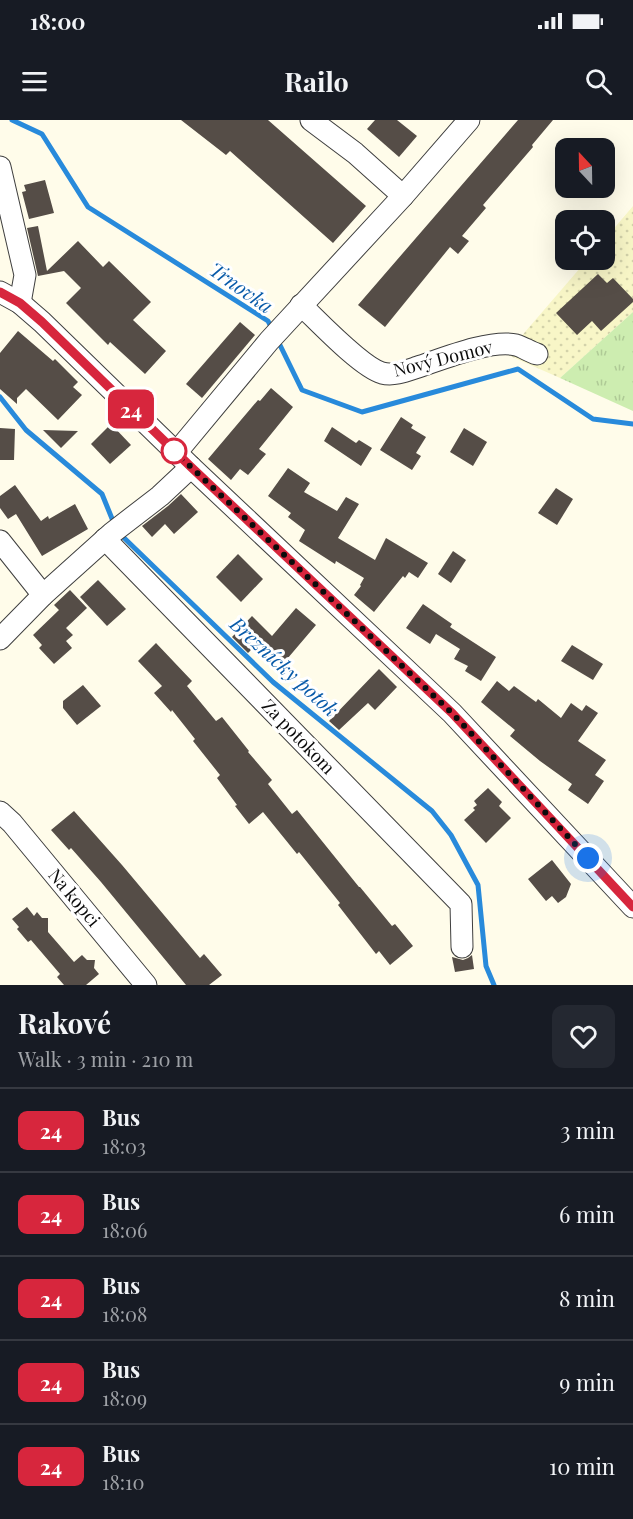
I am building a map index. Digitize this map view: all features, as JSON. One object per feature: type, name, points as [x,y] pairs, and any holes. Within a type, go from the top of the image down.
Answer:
[{"type":"street","points":[[311,120],[355,153],[403,196]]},
{"type":"street","points":[[0,639],[43,595],[113,533],[160,496],[274,334],[403,196],[469,120]]},
{"type":"street","points":[[0,167],[25,275],[20,303]]},
{"type":"street","points":[[0,292],[20,303],[42,322],[184,460],[452,713],[633,907]]},
{"type":"street","name":"Nový Domov","points":[[301,305],[357,357],[379,373],[391,375],[404,372],[463,352],[497,345],[515,345],[537,354]]},
{"type":"street","name":"Za potokom","points":[[113,533],[461,904],[462,947]]},
{"type":"street","points":[[0,541],[43,595]]},
{"type":"street","name":"Na kopci","points":[[0,812],[12,823],[146,985]]},
{"type":"shaded area","points":[[633,206],[633,312],[560,378],[506,354],[578,270],[615,270],[615,227]]},
{"type":"green space","points":[[633,312],[633,411],[560,378]]},
{"type":"building","points":[[181,120],[268,120],[366,206],[333,243],[230,151],[226,155]]},
{"type":"building","points":[[375,120],[397,120],[417,136],[399,157],[367,129]]},
{"type":"building","points":[[518,120],[553,120],[483,205],[486,208],[462,236],[469,241],[458,254],[450,247],[385,327],[358,305]]},
{"type":"building","points":[[45,180],[54,213],[29,219],[22,192],[26,191],[24,185]]},
{"type":"building","points":[[38,226],[47,271],[78,241],[103,267],[109,261],[151,302],[133,320],[166,351],[145,374],[110,342],[108,345],[66,303],[81,288],[64,271],[38,276],[27,228]]},
{"type":"building","points":[[598,274],[607,283],[613,278],[633,299],[633,302],[601,331],[592,321],[577,335],[556,313]]},
{"type":"building","points":[[240,322],[255,335],[202,398],[186,384]]},
{"type":"building","points":[[18,331],[53,361],[55,359],[78,382],[73,387],[82,395],[58,420],[26,389],[17,398],[17,404],[0,389],[0,353]]},
{"type":"building","points":[[271,388],[293,407],[259,449],[266,454],[248,475],[240,469],[231,480],[208,459]]},
{"type":"building","points":[[401,417],[413,425],[411,428],[426,437],[416,453],[421,456],[412,470],[380,450]]},
{"type":"building","points":[[111,424],[131,445],[110,464],[91,444]]},
{"type":"building","points":[[332,427],[356,443],[359,440],[372,448],[361,466],[324,441]]},
{"type":"building","points":[[0,428],[15,429],[14,460],[0,460]]},
{"type":"building","points":[[464,428],[487,442],[473,466],[450,452]]},
{"type":"building","points":[[43,430],[78,431],[61,448]]},
{"type":"building","points":[[288,468],[310,483],[304,492],[337,511],[346,497],[359,504],[338,538],[375,560],[386,538],[428,563],[418,578],[409,572],[405,578],[403,576],[374,612],[354,595],[364,578],[336,561],[335,564],[299,541],[305,530],[288,517],[291,513],[268,496]]},
{"type":"building","points":[[15,485],[41,521],[75,504],[88,529],[42,556],[16,514],[8,519],[0,508],[0,496]]},
{"type":"building","points":[[556,488],[573,499],[557,525],[538,513]]},
{"type":"building","points":[[181,494],[198,512],[174,534],[165,524],[152,537],[142,526]]},
{"type":"building","points":[[453,551],[466,560],[451,583],[438,574]]},
{"type":"building","points":[[238,554],[263,579],[241,602],[216,577]]},
{"type":"building","points":[[98,580],[126,609],[107,626],[80,597]]},
{"type":"building","points":[[70,590],[87,608],[66,628],[73,635],[66,641],[72,648],[54,664],[39,648],[42,645],[33,635],[59,610],[54,605]]},
{"type":"building","points":[[423,604],[452,624],[450,627],[496,657],[481,681],[465,671],[468,666],[454,659],[460,649],[436,634],[430,644],[406,628]]},
{"type":"building","points":[[296,608],[316,625],[276,672],[253,650],[248,653],[232,637],[252,616],[272,636]]},
{"type":"building","points":[[156,643],[192,681],[187,686],[216,721],[222,717],[272,780],[268,784],[292,814],[297,810],[392,926],[395,924],[413,946],[390,965],[379,951],[376,954],[338,905],[340,903],[263,812],[249,824],[235,806],[237,805],[217,778],[220,775],[193,741],[195,739],[172,710],[171,712],[154,693],[162,686],[138,661]]},
{"type":"building","points":[[572,645],[603,664],[593,680],[561,661]]},
{"type":"building","points":[[379,669],[397,687],[375,710],[368,703],[339,730],[329,721]]},
{"type":"building","points":[[497,681],[509,691],[514,686],[536,702],[538,699],[561,718],[571,703],[582,711],[586,705],[598,713],[578,741],[606,760],[595,775],[604,781],[588,804],[568,790],[572,784],[510,736],[515,730],[481,702]]},
{"type":"building","points":[[83,685],[101,706],[77,725],[63,708],[63,701]]},
{"type":"building","points":[[488,788],[502,802],[499,806],[511,818],[486,843],[464,820],[475,810],[473,808],[477,805],[474,801]]},
{"type":"building","points":[[74,811],[200,958],[204,954],[222,975],[209,985],[186,985],[101,882],[71,848],[69,850],[51,830]]},
{"type":"building","points":[[552,860],[571,884],[566,897],[558,903],[552,896],[546,901],[528,879]]},
{"type":"building","points":[[27,907],[34,916],[37,912],[42,918],[48,918],[48,932],[74,962],[82,955],[87,960],[95,960],[94,968],[99,974],[86,985],[64,985],[57,977],[60,974],[31,940],[28,942],[12,919]]},
{"type":"building","points":[[472,955],[474,969],[455,972],[452,957],[463,960]]},
{"type":"waterway","name":"Trnovka","points":[[12,120],[42,134],[88,207],[268,321],[273,331]]},
{"type":"waterway","name":"Trnovka","points":[[277,339],[302,390],[362,412],[518,369],[593,419],[633,424]]},
{"type":"waterway","name":"Breznícky potok","points":[[0,397],[26,430],[102,494],[115,526]]},
{"type":"waterway","name":"Breznícky potok","points":[[120,534],[273,682],[432,811],[451,835],[478,885],[486,966],[494,985]]},
{"type":"bus line","name":"24","points":[[0,292],[20,303],[42,322],[191,467],[452,713],[633,907]]},
{"type":"route","points":[[174,451],[452,713],[588,858]]}]
